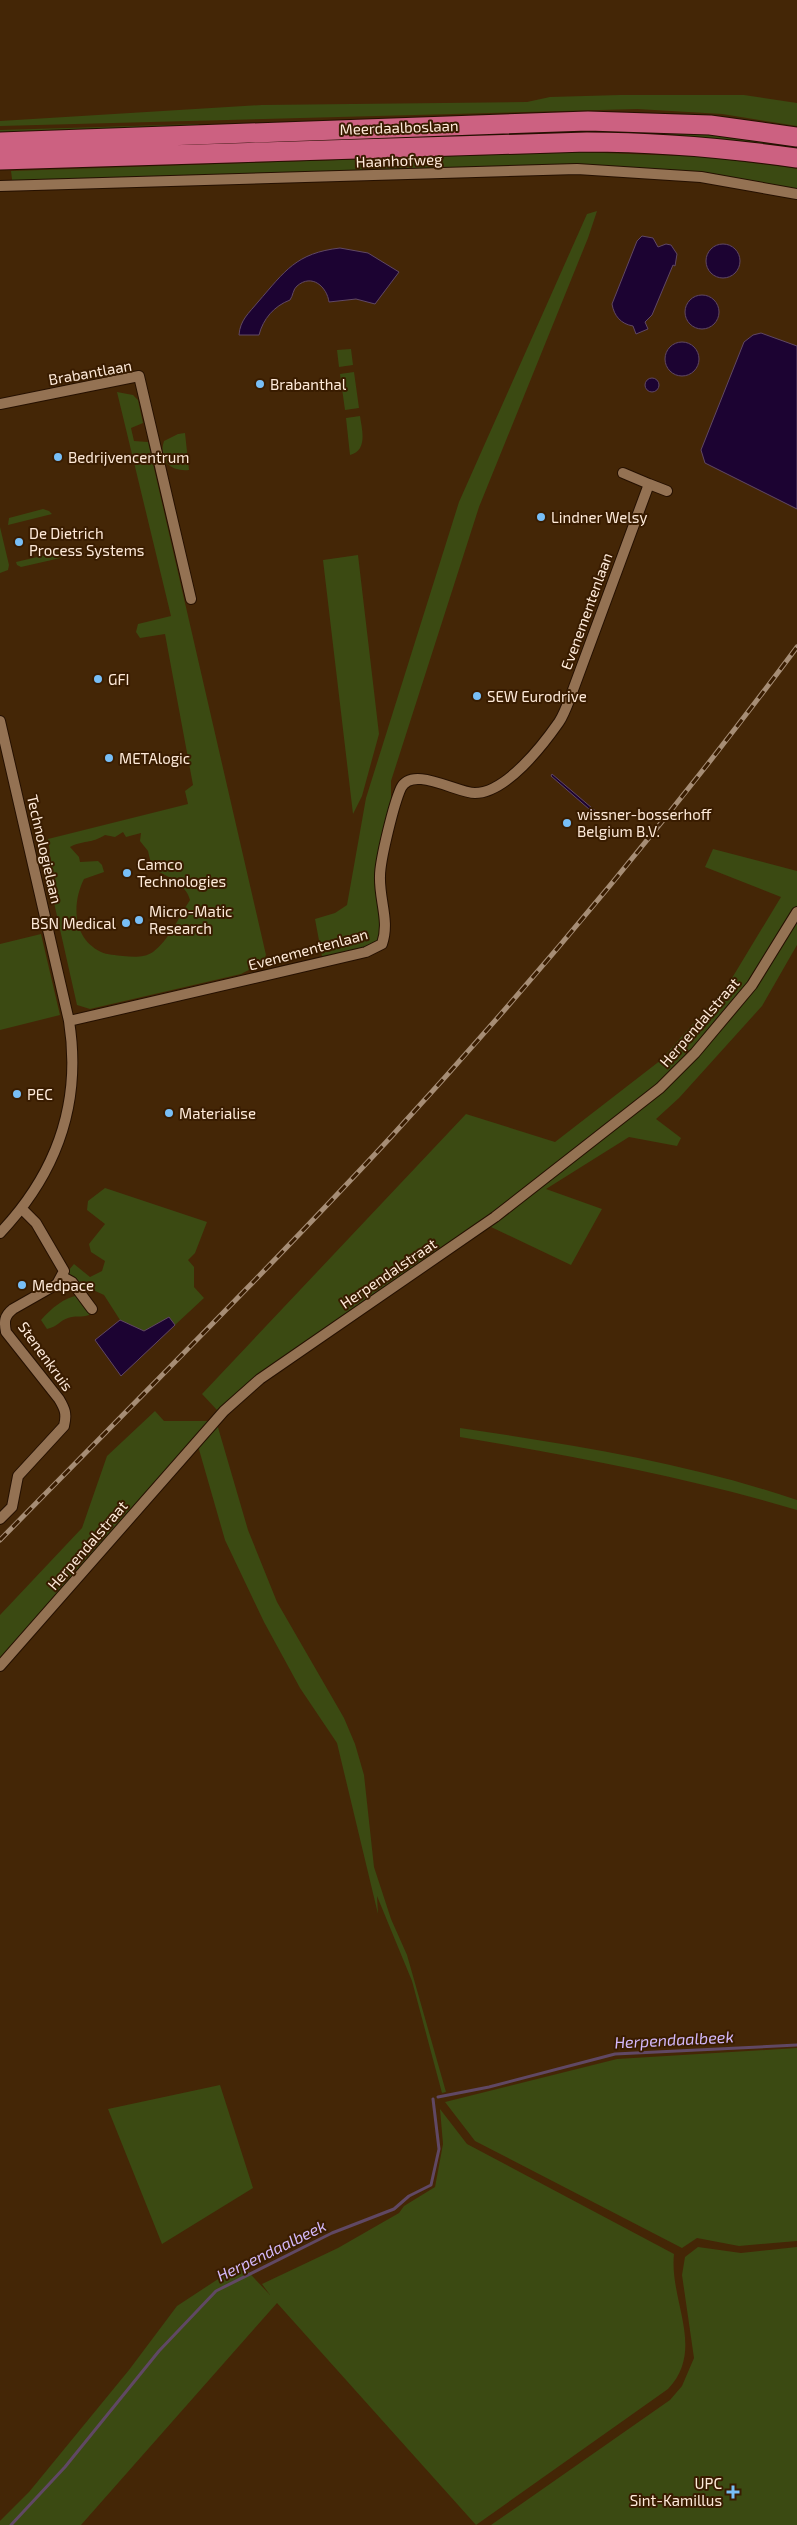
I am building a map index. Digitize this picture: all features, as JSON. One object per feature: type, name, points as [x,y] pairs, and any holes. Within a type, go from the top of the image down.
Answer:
[{"type":"highway","name":"Meerdaalboslaan","points":[[0,142],[588,121],[710,125],[797,137]]},
{"type":"highway","name":"Meerdaalboslaan","points":[[0,160],[588,142],[708,146],[797,158]]},
{"type":"street","name":"Haanhofweg","points":[[0,186],[577,169],[700,177],[797,194]]},
{"type":"street","name":"Brabantlaan","points":[[2,403],[139,376],[191,599]]},
{"type":"street","points":[[623,474],[667,491]]},
{"type":"street","name":"Evenementenlaan","points":[[69,1021],[366,952],[382,944],[386,926],[380,875],[391,819],[402,786],[407,780],[421,778],[475,793],[493,788],[512,778],[560,721],[649,484]]},
{"type":"street","name":"Technologielaan","points":[[0,721],[69,1021],[73,1061],[69,1106],[48,1168],[22,1209],[0,1232]]},
{"type":"street","name":"Herpendalstraat","points":[[0,1666],[224,1411],[260,1379],[495,1217],[674,1075],[752,985],[797,912]]},
{"type":"street","points":[[22,1209],[36,1223],[61,1263],[64,1270],[63,1277],[72,1282],[92,1309]]},
{"type":"street","name":"Stenenkruis","points":[[0,1519],[12,1507],[18,1476],[64,1426],[67,1417],[66,1409],[59,1398],[6,1332],[4,1322],[6,1314],[57,1284],[63,1277]]},
{"type":"green space","points":[[744,95],[797,103],[797,126],[722,114],[637,109],[0,126],[0,121],[262,105],[527,102],[550,97]]},
{"type":"green space","points":[[198,124],[202,127],[0,134],[0,130]]},
{"type":"green space","points":[[645,126],[797,142],[797,152],[773,148],[0,151]]},
{"type":"green space","points":[[579,152],[707,157],[792,168],[797,169],[797,191],[706,175],[607,166],[13,187],[11,171]]},
{"type":"green space","points":[[597,211],[588,238],[479,507],[391,781],[391,819],[380,875],[382,944],[323,962],[315,919],[335,913],[347,905],[366,798],[459,502],[587,214]]},
{"type":"green space","points":[[351,349],[353,365],[339,367],[337,350]]},
{"type":"green space","points":[[354,372],[359,408],[345,410],[340,374]]},
{"type":"green space","points":[[117,392],[133,395],[138,400],[143,423],[131,428],[134,441],[148,442],[266,955],[262,963],[241,974],[90,1009],[77,1005],[46,867],[50,852],[48,839],[188,804],[185,791],[193,785],[165,634],[140,638],[136,632],[138,624],[171,616]],"holes":[[[123,832],[126,837],[141,833],[140,841],[148,851],[152,868],[180,884],[190,900],[169,935],[159,947],[150,954],[138,957],[106,954],[91,946],[84,938],[77,919],[76,909],[80,888],[84,879],[104,872],[102,865],[98,861],[80,862],[79,857],[70,847],[105,835],[115,837]]]},
{"type":"green space","points":[[360,416],[362,444],[356,452],[350,455],[346,418]]},
{"type":"green space","points":[[185,433],[189,470],[171,467],[164,459],[163,454],[164,441],[178,434]]},
{"type":"green space","points":[[43,509],[52,514],[8,525],[9,518]]},
{"type":"green space","points":[[0,527],[9,565],[8,570],[0,573]]},
{"type":"green space","points":[[80,547],[81,551],[78,554],[21,567],[16,562]]},
{"type":"green space","points":[[358,555],[379,734],[362,796],[353,814],[323,560]]},
{"type":"green space","points":[[713,849],[797,871],[797,945],[762,1006],[679,1098],[656,1119],[681,1138],[677,1146],[629,1137],[546,1189],[602,1209],[571,1265],[491,1227],[256,1377],[217,1410],[202,1394],[466,1114],[555,1142],[661,1060],[729,983],[781,897],[705,867]]},
{"type":"green space","points":[[41,934],[60,1015],[0,1030],[0,944]]},
{"type":"green space","points":[[105,1188],[207,1222],[195,1253],[188,1260],[194,1267],[194,1287],[204,1298],[175,1325],[169,1317],[144,1331],[120,1320],[104,1295],[91,1289],[81,1293],[63,1277],[74,1264],[90,1277],[102,1271],[105,1261],[91,1252],[89,1244],[105,1224],[87,1210],[88,1201]]},
{"type":"green space","points":[[79,1295],[90,1309],[89,1315],[68,1318],[47,1329],[41,1320],[63,1301]]},
{"type":"green space","points":[[155,1411],[164,1421],[211,1421],[0,1662],[0,1615],[82,1528],[107,1456]]},
{"type":"green space","points":[[217,1424],[248,1530],[277,1602],[344,1718],[355,1744],[364,1775],[374,1867],[391,1919],[407,1955],[446,2092],[442,2093],[412,1981],[377,1896],[378,1914],[337,1743],[300,1688],[264,1622],[225,1540],[198,1446]]},
{"type":"green space","points":[[460,1428],[588,1448],[673,1465],[797,1500],[797,1510],[672,1477],[460,1437]]},
{"type":"green space","points":[[797,2048],[797,2241],[739,2246],[697,2238],[682,2248],[475,2141],[445,2102],[617,2059]]},
{"type":"green space","points":[[220,2085],[253,2188],[162,2244],[108,2109]]},
{"type":"green space","points":[[440,2109],[467,2144],[674,2254],[676,2289],[685,2341],[684,2358],[679,2374],[668,2389],[476,2525],[277,2303],[81,2525],[0,2525],[0,2521],[29,2492],[129,2370],[177,2306],[241,2264],[270,2295],[262,2284],[338,2248],[399,2213],[404,2206],[435,2187],[443,2144]]},
{"type":"green space","points":[[698,2247],[741,2253],[797,2247],[797,2525],[491,2525],[670,2400],[682,2386],[694,2358],[682,2275],[685,2257]]},
{"type":"shaded area","points":[[642,236],[653,238],[658,247],[666,244],[671,245],[677,254],[675,266],[673,265],[652,315],[645,322],[648,329],[636,334],[633,326],[619,319],[614,312],[612,304],[637,241]]},
{"type":"shaded area","points":[[723,244],[735,249],[740,261],[735,273],[723,278],[711,273],[706,261],[711,249]]},
{"type":"shaded area","points":[[340,248],[368,253],[399,272],[375,304],[356,299],[329,302],[328,296],[322,287],[313,281],[303,282],[297,286],[290,300],[270,314],[263,324],[259,335],[239,335],[241,325],[248,313],[293,265],[312,254]]},
{"type":"shaded area","points":[[702,295],[714,300],[719,312],[714,324],[702,329],[690,324],[685,312],[690,300]]},
{"type":"shaded area","points":[[761,333],[797,346],[797,509],[705,463],[701,450],[744,342],[753,335]]},
{"type":"shaded area","points":[[682,342],[694,347],[699,359],[694,371],[682,376],[670,371],[665,359],[670,347]]},
{"type":"shaded area","points":[[652,378],[657,380],[659,385],[657,390],[652,392],[647,390],[645,385],[647,380]]},
{"type":"shaded area","points":[[552,774],[599,814],[597,816],[551,776]]},
{"type":"shaded area","points":[[169,1317],[175,1325],[121,1376],[95,1340],[120,1320],[144,1331]]},
{"type":"waterway","name":"Herpendaalbeek","points":[[438,2097],[489,2087],[615,2054],[797,2045]]},
{"type":"waterway","name":"Herpendaalbeek","points":[[11,2525],[65,2467],[159,2351],[216,2291],[332,2233],[394,2209],[409,2196],[431,2185],[439,2149],[433,2099]]},
{"type":"railway","points":[[0,1540],[294,1240],[444,1079],[600,898],[700,774],[797,647]]},
{"type":"place","name":"Brabanthal","points":[[260,384]]},
{"type":"place","name":"Bedrijvencentrum","points":[[58,457]]},
{"type":"place","name":"Lindner Welsy","points":[[541,517]]},
{"type":"place","name":"De Dietrich Process Systems","points":[[19,542]]},
{"type":"place","name":"GFI","points":[[98,679]]},
{"type":"place","name":"SEW Eurodrive","points":[[477,696]]},
{"type":"place","name":"METAlogic","points":[[109,758]]},
{"type":"place","name":"wissner-bosserhoff Belgium B.V.","points":[[567,823]]},
{"type":"place","name":"Camco Technologies","points":[[127,873]]},
{"type":"place","name":"Micro-Matic Research","points":[[139,920]]},
{"type":"place","name":"BSN Medical","points":[[126,923]]},
{"type":"place","name":"PEC","points":[[17,1094]]},
{"type":"place","name":"Materialise","points":[[169,1113]]},
{"type":"place","name":"Medpace","points":[[22,1285]]},
{"type":"place","name":"UPC Sint-Kamillus","points":[[733,2492]]}]
